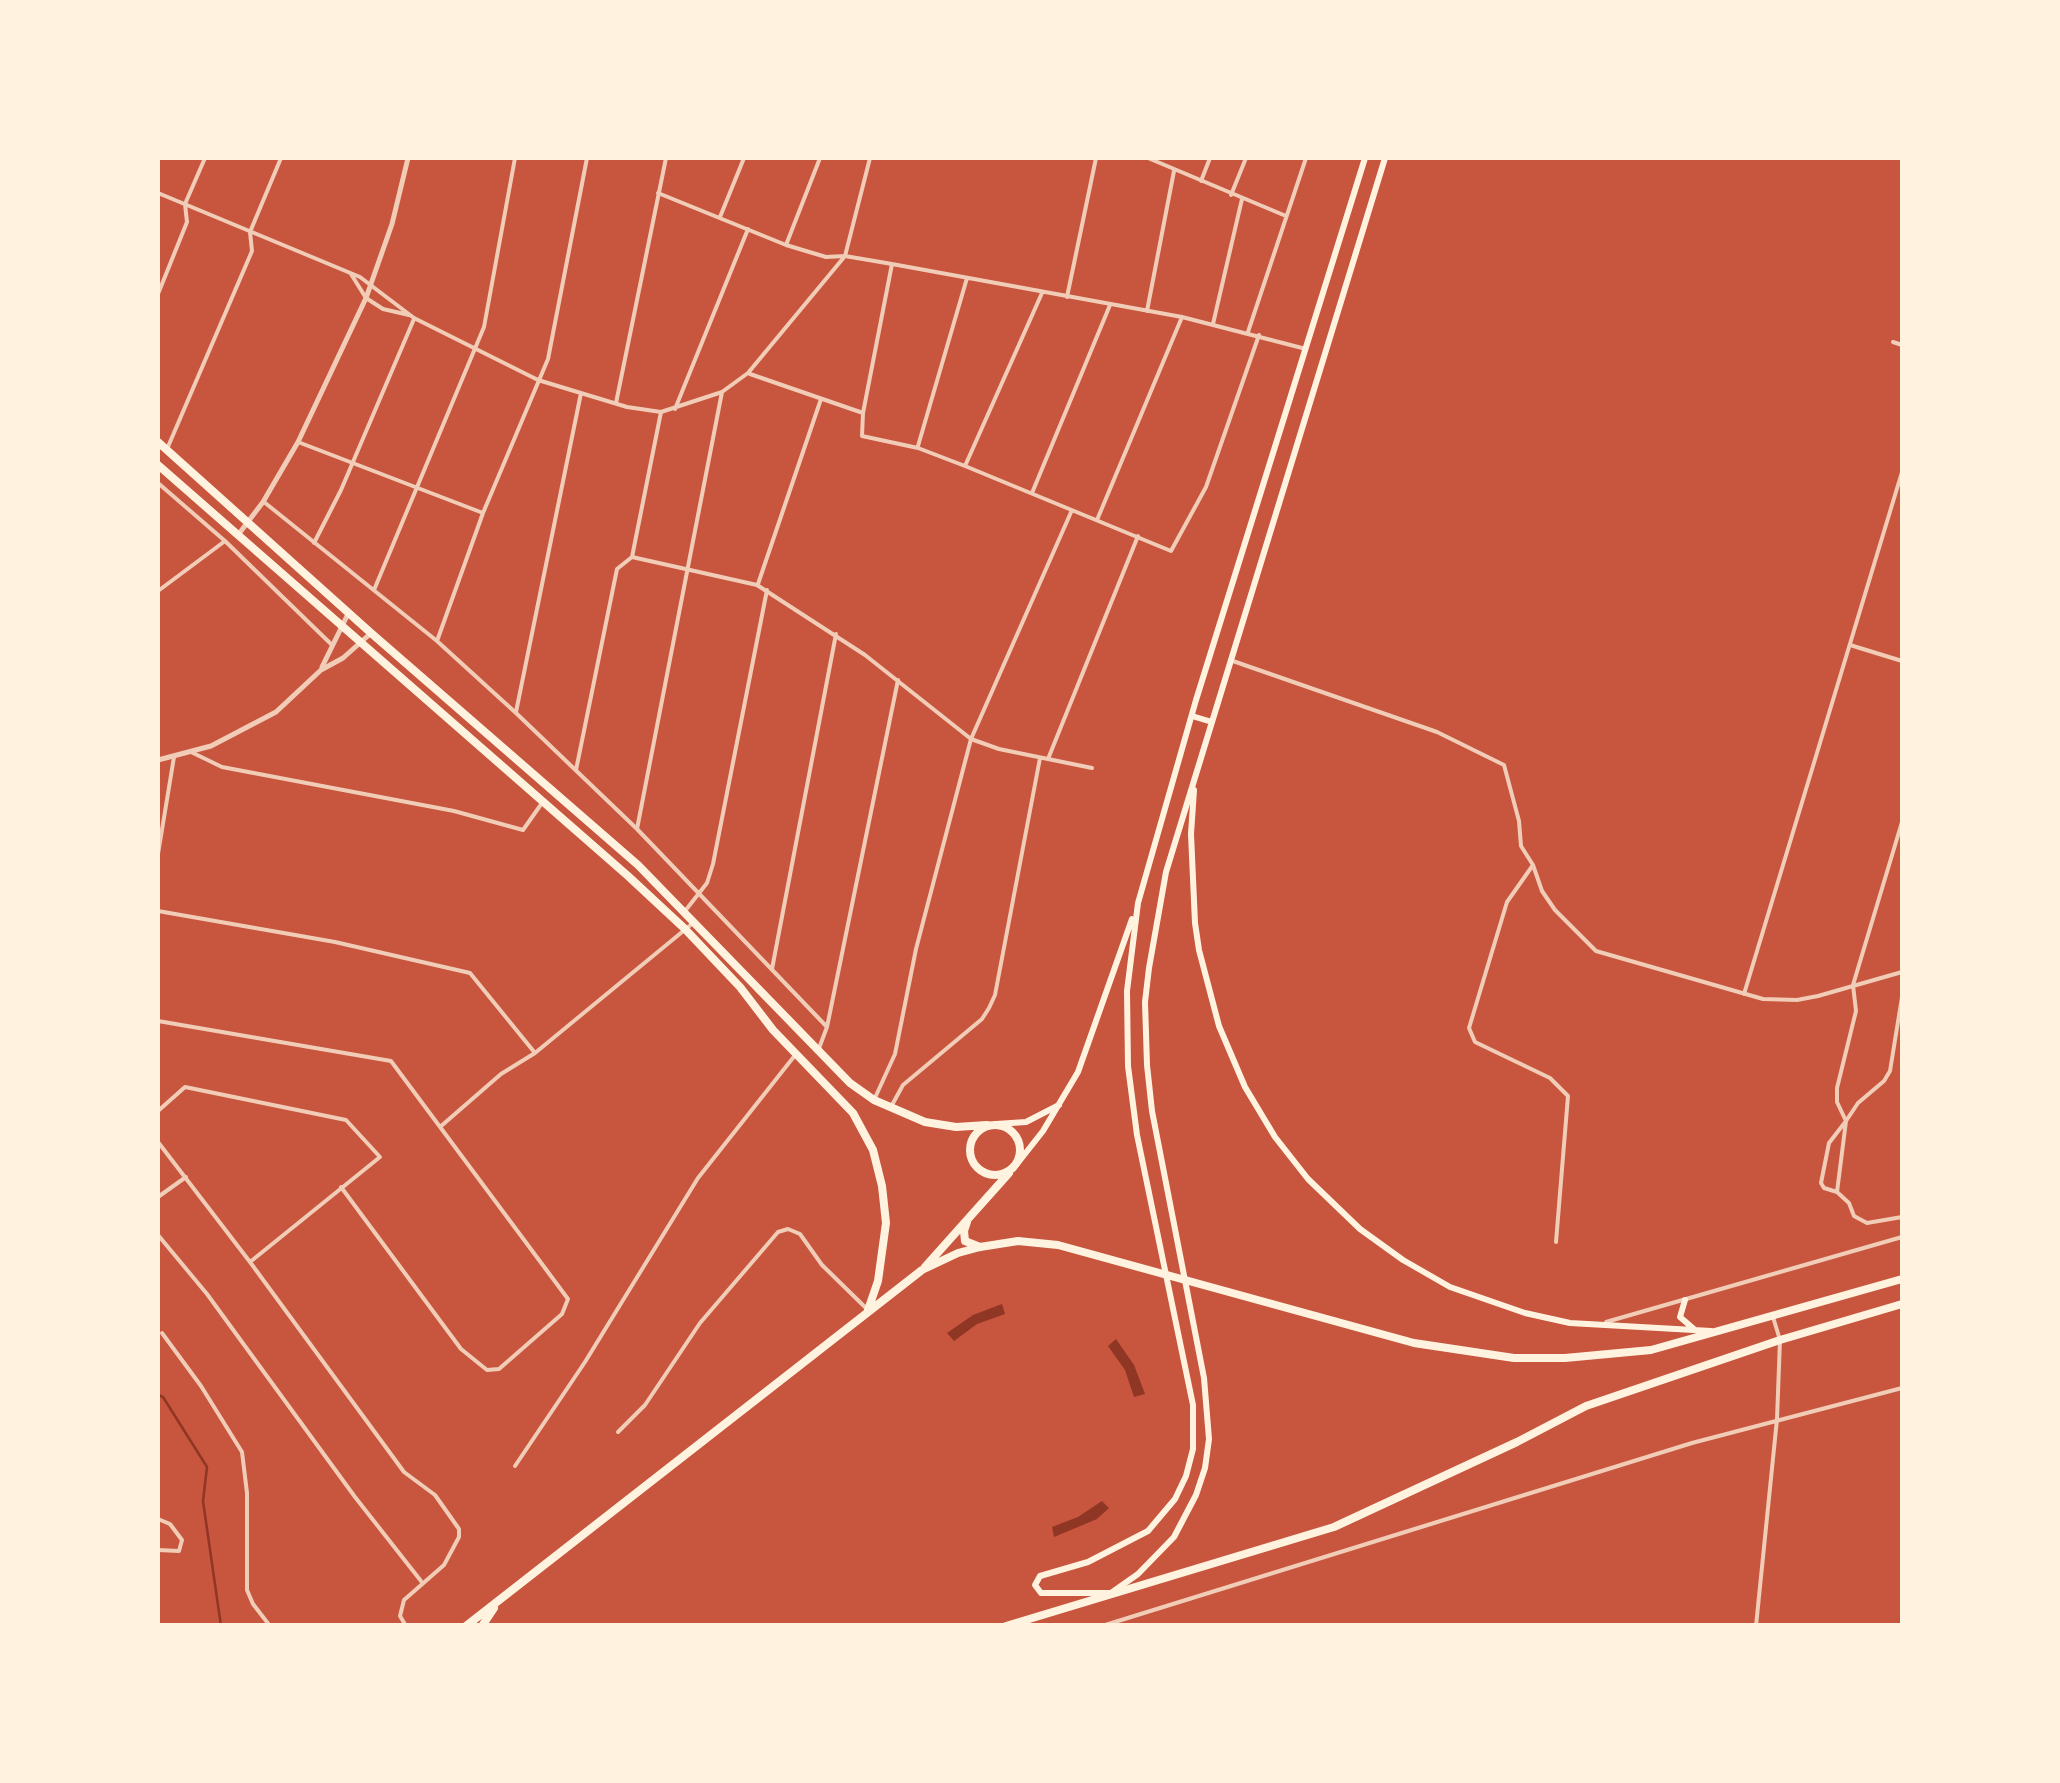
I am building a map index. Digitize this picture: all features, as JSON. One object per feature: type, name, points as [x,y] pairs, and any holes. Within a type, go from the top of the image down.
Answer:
[{"type":"highway","points":[[158,442],[638,864],[850,1083],[874,1100],[925,1122],[992,1125],[1010,1130],[1019,1142],[1019,1157],[1013,1168],[922,1270]]},
{"type":"highway","points":[[158,464],[685,929],[796,1054],[836,1092],[862,1126],[882,1186],[886,1223],[878,1281],[868,1310]]},
{"type":"highway","points":[[992,1125],[973,1136],[969,1153],[972,1161],[993,1176],[1013,1168]]},
{"type":"highway","points":[[969,1218],[965,1242],[980,1247]]},
{"type":"highway","points":[[466,1626],[922,1270],[980,1247],[1018,1241],[1058,1244],[1414,1343],[1514,1358],[1611,1356],[1651,1350],[1902,1278]]},
{"type":"highway","points":[[1006,1626],[1334,1527],[1586,1406],[1780,1340],[1902,1304]]},
{"type":"highway","points":[[482,1626],[511,1590]]},
{"type":"main road","points":[[1013,1168],[1043,1132],[1078,1072],[1138,903],[1365,158]]},
{"type":"main road","points":[[1138,903],[1126,1034],[1137,1135],[1195,1421],[1193,1450],[1182,1486],[1157,1522],[1138,1539],[1088,1562],[1040,1576],[1035,1582],[1041,1593],[1111,1594],[1150,1564],[1174,1537],[1205,1468],[1209,1415],[1152,1110],[1146,1065],[1145,1002],[1166,872],[1385,158]]},
{"type":"main road","points":[[1192,716],[1212,722]]},
{"type":"main road","points":[[1195,776],[1191,834],[1199,950],[1219,1026],[1245,1087],[1275,1137],[1308,1179],[1360,1229],[1450,1287],[1570,1323],[1727,1331]]},
{"type":"main road","points":[[992,1125],[1026,1122],[1060,1104]]},
{"type":"main road","points":[[1684,1300],[1680,1316],[1696,1330]]},
{"type":"street","points":[[158,294],[186,222],[185,204],[204,158]]},
{"type":"street","points":[[166,450],[252,251],[250,232],[281,158]]},
{"type":"street","points":[[236,536],[263,502],[298,442],[366,298],[408,158]]},
{"type":"street","points":[[374,590],[484,327],[515,158]]},
{"type":"street","points":[[438,640],[484,513],[548,359],[587,158]]},
{"type":"street","points":[[616,403],[666,158]]},
{"type":"street","points":[[720,216],[744,158]]},
{"type":"street","points":[[786,245],[820,158]]},
{"type":"street","points":[[158,192],[352,274],[372,284],[412,317],[538,380],[661,412],[722,392],[748,374],[845,256],[870,158]]},
{"type":"street","points":[[1068,298],[1096,158]]},
{"type":"street","points":[[1148,158],[1286,216]]},
{"type":"street","points":[[1166,166],[1170,158]]},
{"type":"street","points":[[1200,182],[1210,158]]},
{"type":"street","points":[[1231,194],[1246,158]]},
{"type":"street","points":[[1248,332],[1306,158]]},
{"type":"street","points":[[1147,312],[1174,170]]},
{"type":"street","points":[[658,192],[786,245],[826,257],[892,264],[1213,324],[1306,350]]},
{"type":"street","points":[[1213,324],[1242,200]]},
{"type":"street","points":[[675,409],[748,229]]},
{"type":"street","points":[[892,264],[863,413],[861,432],[865,438],[918,448],[1170,550],[1206,487],[1259,335]]},
{"type":"street","points":[[352,274],[366,298],[382,309],[412,317]]},
{"type":"street","points":[[918,448],[967,278]]},
{"type":"street","points":[[966,466],[1042,293]]},
{"type":"street","points":[[1032,492],[1110,305]]},
{"type":"street","points":[[314,543],[353,462],[412,317]]},
{"type":"street","points":[[1097,520],[1182,318]]},
{"type":"street","points":[[1893,342],[1902,345]]},
{"type":"street","points":[[748,374],[863,413]]},
{"type":"street","points":[[637,830],[722,392]]},
{"type":"street","points":[[516,714],[580,393]]},
{"type":"street","points":[[758,585],[821,400]]},
{"type":"street","points":[[576,772],[617,569],[632,558],[661,412]]},
{"type":"street","points":[[298,442],[484,513]]},
{"type":"street","points":[[1744,994],[1902,472]]},
{"type":"street","points":[[158,483],[332,644]]},
{"type":"street","points":[[263,502],[438,640],[637,830],[827,1026]]},
{"type":"street","points":[[874,1100],[895,1054],[916,949],[972,739],[1072,510]]},
{"type":"street","points":[[1048,759],[1138,536]]},
{"type":"street","points":[[158,591],[225,541]]},
{"type":"street","points":[[632,558],[758,585],[836,634],[972,739],[1092,768]]},
{"type":"street","points":[[685,911],[700,896],[713,864],[767,590]]},
{"type":"street","points":[[321,670],[349,612]]},
{"type":"street","points":[[158,760],[174,758],[241,732],[276,712],[321,670],[371,633]]},
{"type":"street","points":[[772,970],[836,634]]},
{"type":"street","points":[[1850,645],[1902,661]]},
{"type":"street","points":[[1230,660],[1437,732],[1504,765],[1519,820],[1521,846],[1542,891],[1596,950],[1763,999],[1797,1000],[1902,972]]},
{"type":"street","points":[[818,1052],[827,1026],[898,680]]},
{"type":"street","points":[[191,752],[222,767],[454,811],[523,830],[544,801]]},
{"type":"street","points":[[158,854],[174,758]]},
{"type":"street","points":[[890,1108],[902,1085],[973,1028],[995,995],[1040,758]]},
{"type":"street","points":[[1836,1192],[1846,1121],[1837,1102],[1836,1088],[1856,1011],[1853,985],[1902,822]]},
{"type":"street","points":[[1533,865],[1507,902],[1470,1028],[1475,1042],[1550,1078],[1568,1096],[1556,1242]]},
{"type":"street","points":[[158,912],[335,942],[470,973],[535,1053]]},
{"type":"street","points":[[440,1127],[695,920]]},
{"type":"street","points":[[1902,997],[1890,1071],[1858,1103],[1829,1142],[1821,1183],[1849,1203],[1854,1216],[1866,1223],[1902,1216]]},
{"type":"street","points":[[158,1021],[390,1062],[568,1299],[562,1314],[499,1369],[486,1370],[461,1349],[340,1187]]},
{"type":"street","points":[[515,1466],[585,1362],[698,1178],[796,1054]]},
{"type":"street","points":[[158,1111],[185,1087],[346,1120],[364,1135],[380,1157],[250,1262]]},
{"type":"street","points":[[158,1142],[404,1472],[446,1507],[460,1528],[444,1564],[404,1600],[402,1624]]},
{"type":"street","points":[[158,1197],[186,1177]]},
{"type":"street","points":[[618,1432],[645,1405],[683,1345],[778,1232],[788,1229],[800,1234],[822,1265],[868,1310]]},
{"type":"street","points":[[158,1235],[207,1294],[354,1497],[422,1582]]},
{"type":"street","points":[[1597,1325],[1902,1238]]},
{"type":"street","points":[[1756,1626],[1777,1419],[1780,1340],[1772,1317]]},
{"type":"street","points":[[162,1332],[242,1452],[247,1492],[248,1590],[252,1604],[270,1626]]},
{"type":"street","points":[[1102,1626],[1777,1419],[1902,1388]]},
{"type":"street","points":[[158,1519],[177,1531],[182,1548],[158,1550]]},
{"type":"street","points":[[1126,1626],[1127,1618]]},
{"type":"shaded area","points":[[1002,1304],[1005,1314],[977,1324],[954,1341],[947,1333],[973,1315]]},
{"type":"shaded area","points":[[1116,1339],[1134,1365],[1145,1394],[1134,1397],[1125,1370],[1108,1346]]},
{"type":"shaded area","points":[[1102,1501],[1109,1508],[1097,1519],[1054,1537],[1052,1527],[1078,1517]]},
{"type":"waterway","points":[[158,1395],[163,1397],[207,1467],[203,1501],[221,1626]]}]
